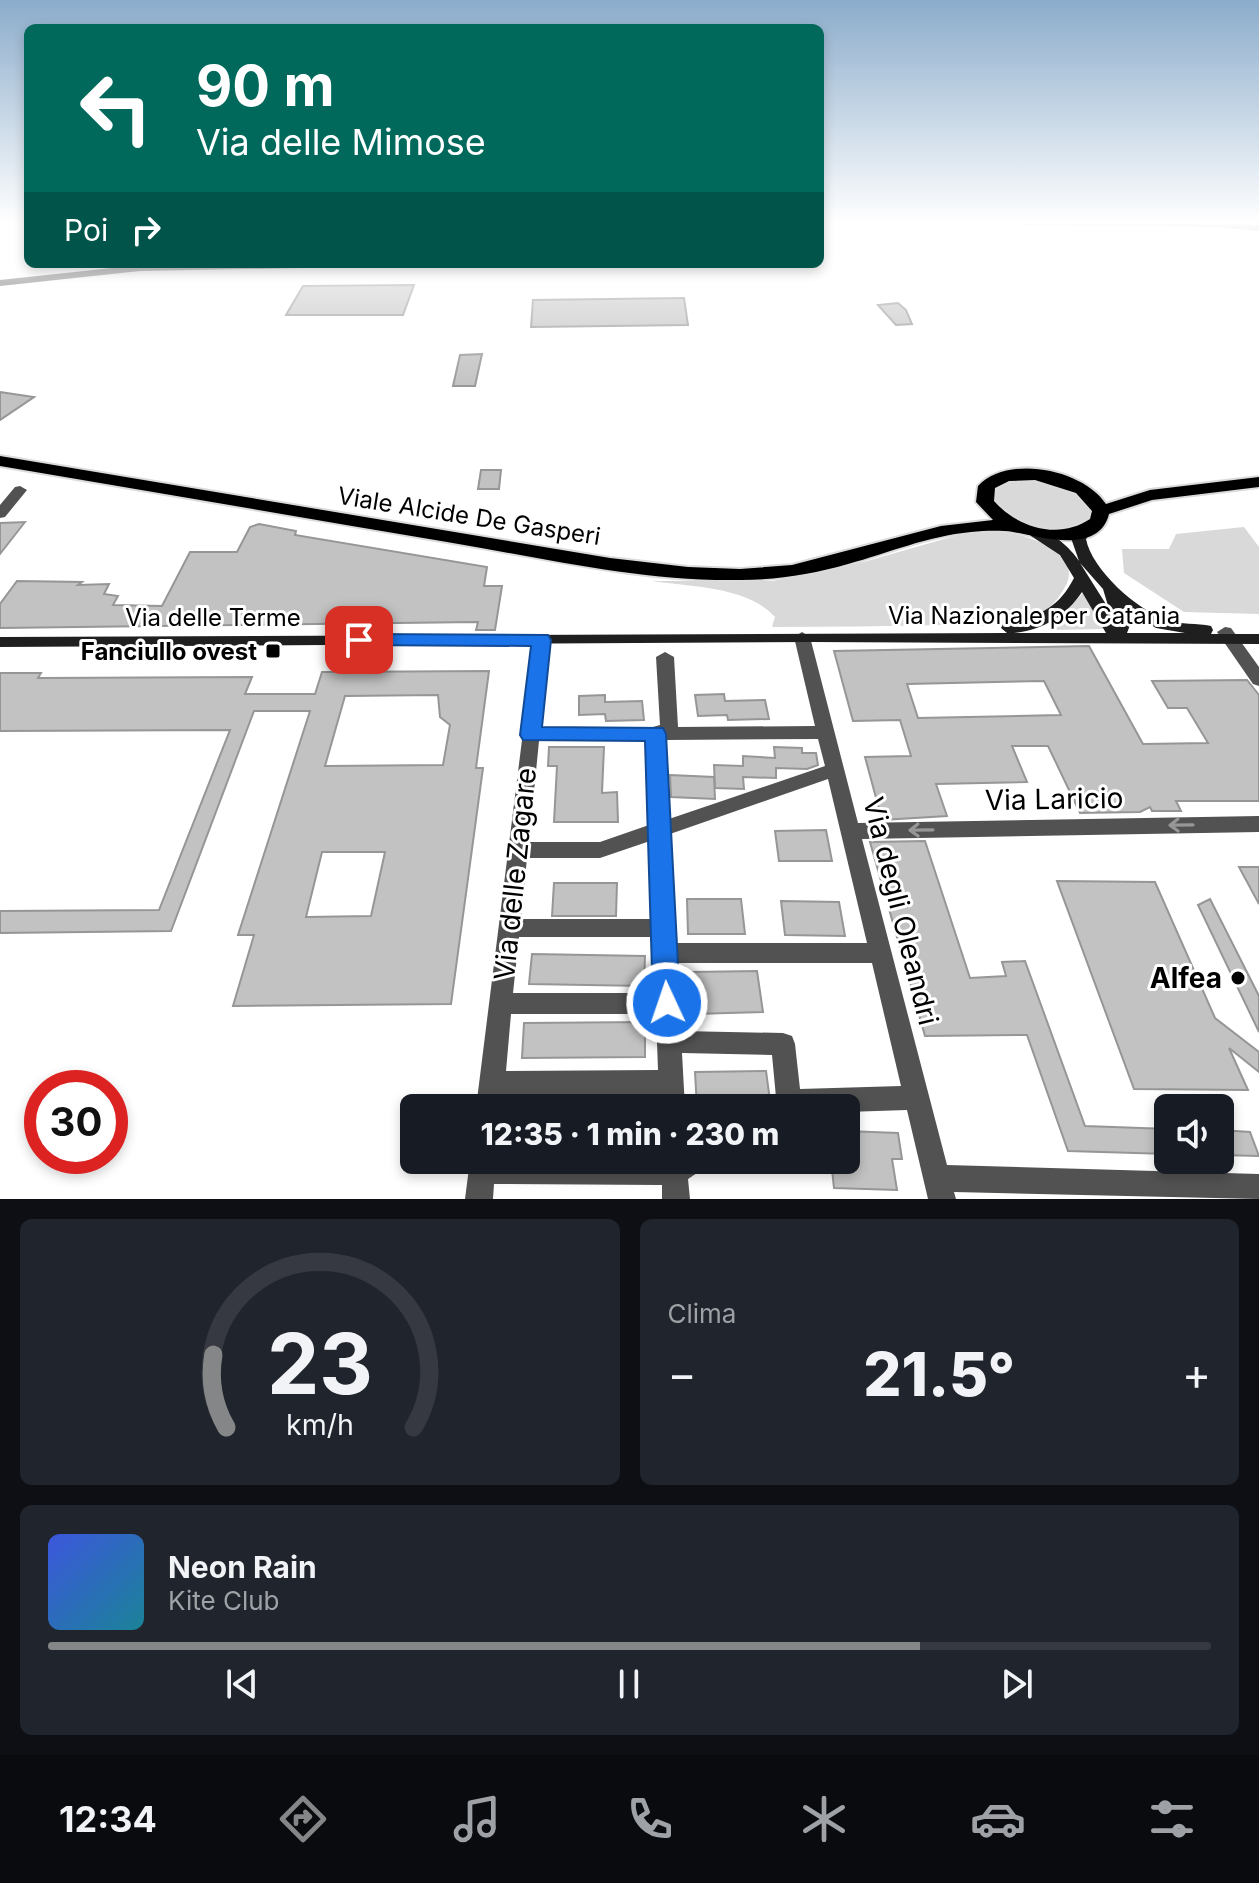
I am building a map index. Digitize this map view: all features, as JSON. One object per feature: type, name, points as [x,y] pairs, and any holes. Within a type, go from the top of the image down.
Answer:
[{"type":"main road","name":"Viale Alcide De Gasperi","points":[[0,461],[578,559],[697,574],[769,574],[817,566],[930,534]]},
{"type":"main road","points":[[1016,527],[991,511],[985,502],[987,486],[1006,476],[1035,475],[1081,488],[1150,495]]},
{"type":"main road","points":[[1101,511],[1150,495],[1259,482]]},
{"type":"main road","points":[[930,534],[976,525],[1016,527],[1036,533],[1072,534],[1086,530],[1098,522],[1101,511],[1098,503],[1081,488]]},
{"type":"main road","points":[[930,534],[968,518],[985,502]]},
{"type":"street","points":[[0,283],[47,278]]},
{"type":"street","points":[[1,511],[20,490]]},
{"type":"street","points":[[1086,530],[1078,538],[1078,548],[1085,561],[1130,605],[1164,624],[1228,636],[1259,632]]},
{"type":"street","points":[[1036,533],[1066,552],[1117,637]]},
{"type":"street","points":[[806,637],[847,631],[1034,625],[1053,615],[1082,577]]},
{"type":"street","points":[[1108,584],[1122,625],[1117,637]]},
{"type":"street","points":[[1228,636],[1259,680]]},
{"type":"street","name":"Via Nazionale per Catania","points":[[806,637],[1117,637],[1128,640],[1228,636],[1259,639]]},
{"type":"street","name":"Via delle Terme","points":[[0,642],[806,637]]},
{"type":"street","name":"Via degli Oleandri","points":[[806,637],[834,770],[940,1189]]},
{"type":"street","name":"Via delle Zagare","points":[[490,1094],[541,640]]},
{"type":"street","points":[[655,734],[669,728],[665,657]]},
{"type":"street","points":[[531,735],[825,732]]},
{"type":"street","points":[[655,734],[671,1094]]},
{"type":"street","points":[[518,850],[600,850],[834,770]]},
{"type":"street","name":"Via Laricio","points":[[850,831],[1259,824]]},
{"type":"street","points":[[509,928],[663,928]]},
{"type":"street","points":[[664,953],[880,953]]},
{"type":"street","points":[[501,1004],[667,1003]]},
{"type":"street","points":[[669,1042],[783,1044],[788,1094]]},
{"type":"street","points":[[504,1094],[670,1082]]},
{"type":"street","points":[[860,1101],[917,1098]]},
{"type":"street","points":[[479,1199],[482,1174]]},
{"type":"street","points":[[676,1199],[680,1174]]},
{"type":"street","points":[[940,1189],[1259,1188]]},
{"type":"shaded area","points":[[1040,479],[1081,493],[1092,510],[1090,518],[1066,528],[1037,527],[1010,517],[993,497],[1000,485],[1006,482]]},
{"type":"shaded area","points":[[1244,527],[1259,547],[1259,614],[1184,612],[1124,573],[1122,549],[1169,549],[1176,534]]},
{"type":"shaded area","points":[[979,529],[1007,532],[1041,543],[1065,561],[1069,573],[1065,587],[1045,611],[1025,621],[991,626],[772,627],[775,617],[749,599],[717,590],[652,581],[773,581],[867,561]]},
{"type":"shaded area","points":[[1083,593],[1105,629],[1048,630]]},
{"type":"building","points":[[414,285],[403,315],[286,315],[303,286]]},
{"type":"building","points":[[684,298],[688,325],[531,327],[533,300]]},
{"type":"building","points":[[898,303],[906,310],[912,324],[896,325],[878,305]]},
{"type":"building","points":[[482,354],[475,386],[453,386],[460,355]]},
{"type":"building","points":[[0,392],[34,397],[0,420]]},
{"type":"building","points":[[481,470],[501,470],[499,489],[478,489]]},
{"type":"building","points":[[25,522],[0,554],[0,523]]},
{"type":"building","points":[[259,524],[296,531],[295,535],[487,567],[484,586],[502,586],[495,630],[476,630],[478,622],[0,628],[0,604],[17,581],[109,584],[104,594],[118,596],[113,605],[162,606],[190,552],[237,552],[250,527]]},
{"type":"building","points":[[1089,646],[1143,744],[1208,743],[1187,708],[1168,708],[1152,681],[1247,680],[1259,695],[1259,801],[1176,801],[1181,811],[1152,811],[1150,807],[1140,812],[1080,813],[1048,746],[1012,746],[1027,782],[936,784],[947,816],[882,820],[865,757],[911,756],[900,720],[853,721],[834,651]],"holes":[[[1044,681],[1061,715],[918,718],[907,684]]]},
{"type":"building","points":[[489,671],[476,768],[483,768],[451,1004],[233,1006],[254,935],[238,935],[310,711],[254,711],[171,931],[0,933],[0,911],[159,910],[230,730],[0,731],[0,673],[41,673],[38,678],[252,677],[245,694],[315,694],[322,672]],"holes":[[[438,695],[440,717],[450,725],[443,765],[325,766],[345,696]],[[322,852],[385,852],[371,916],[306,917]]]},
{"type":"building","points":[[724,694],[725,701],[765,700],[769,719],[728,720],[727,715],[698,716],[695,695]]},
{"type":"building","points":[[605,695],[605,702],[642,701],[644,720],[606,721],[605,714],[579,715],[579,696]]},
{"type":"building","points":[[549,747],[604,747],[602,793],[617,792],[618,822],[554,822],[557,766],[548,766]]},
{"type":"building","points":[[774,747],[802,748],[802,753],[816,753],[818,765],[807,769],[776,768],[776,778],[743,777],[744,789],[715,788],[714,765],[743,766],[743,756],[775,758]]},
{"type":"building","points":[[670,775],[714,777],[715,799],[671,797]]},
{"type":"building","points":[[826,830],[832,861],[779,861],[775,831]]},
{"type":"building","points":[[925,841],[970,978],[1006,976],[1002,962],[1025,961],[1085,1126],[1154,1128],[1154,1154],[1068,1151],[1027,1035],[925,1036],[870,842]]},
{"type":"building","points":[[1239,867],[1259,867],[1259,904]]},
{"type":"building","points":[[1057,881],[1155,882],[1215,1018],[1259,1052],[1259,1072],[1229,1048],[1248,1090],[1134,1089]]},
{"type":"building","points":[[554,883],[617,883],[616,916],[552,916]]},
{"type":"building","points":[[687,899],[741,899],[745,934],[688,934]]},
{"type":"building","points":[[1210,899],[1259,996],[1259,1032],[1198,905]]},
{"type":"building","points":[[781,901],[839,902],[845,936],[785,935]]},
{"type":"building","points":[[532,954],[645,956],[644,986],[529,984]]},
{"type":"building","points":[[757,971],[763,1012],[694,1014],[691,972]]},
{"type":"building","points":[[645,1022],[645,1057],[522,1058],[524,1023]]},
{"type":"building","points":[[766,1071],[769,1094],[696,1094],[695,1072]]},
{"type":"building","points":[[1234,1131],[1250,1132],[1259,1156],[1234,1155]]},
{"type":"building","points":[[860,1132],[898,1133],[902,1159],[892,1159],[897,1190],[834,1188],[832,1174],[860,1174]]},
{"type":"place","name":"Fanciullo ovest","points":[[273,651]]},
{"type":"place","name":"Alfea","points":[[1238,978]]},
{"type":"route","points":[[359,640],[541,640],[531,735],[655,734],[667,1003]]}]
